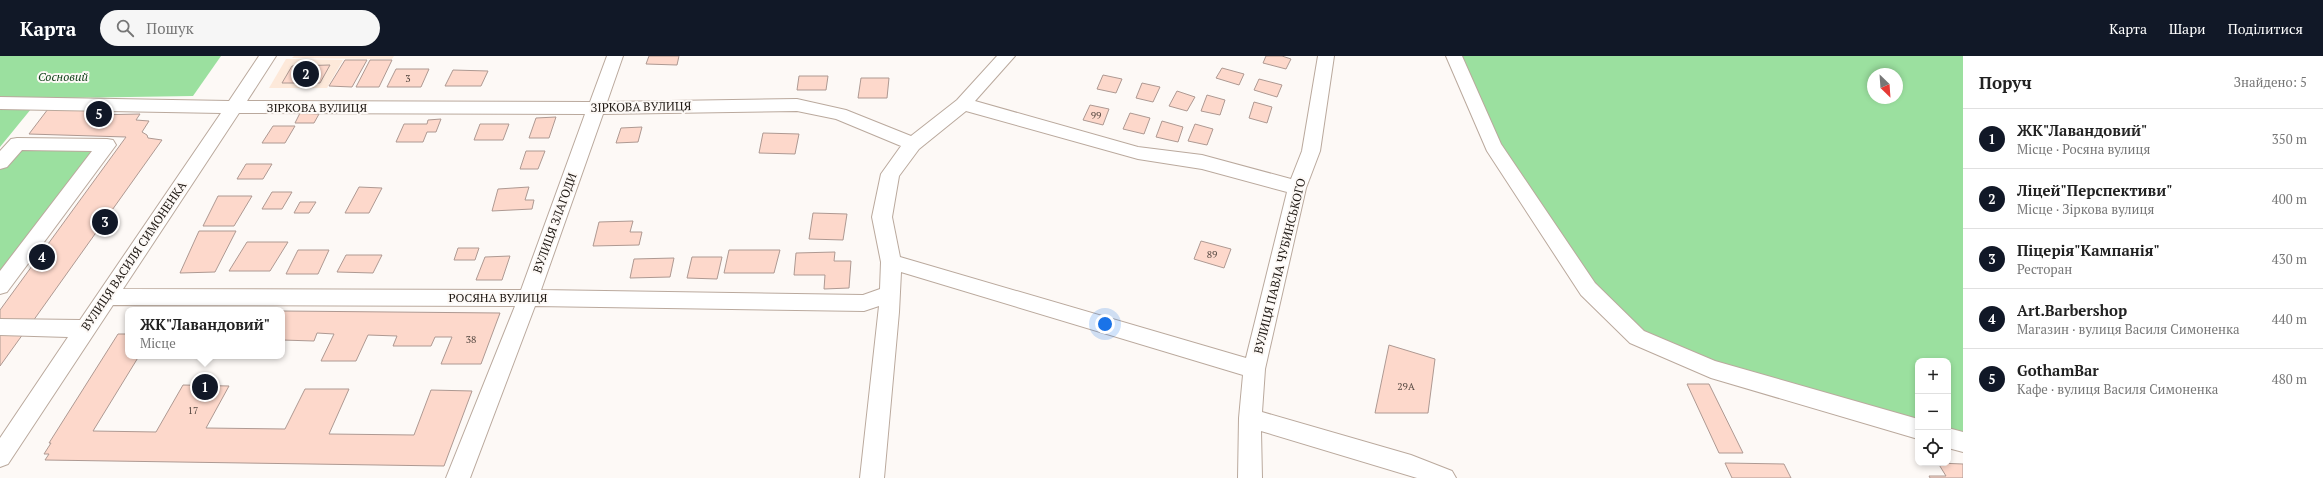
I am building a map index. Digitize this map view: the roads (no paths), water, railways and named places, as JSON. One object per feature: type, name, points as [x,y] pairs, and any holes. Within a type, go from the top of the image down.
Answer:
[{"type":"street","name":"ВУЛИЦЯ ВАСИЛЯ СИМОНЕНКА","points":[[0,457],[268,56]]},
{"type":"street","name":"ВУЛИЦЯ ЗЛАГОДИ","points":[[458,478],[528,298],[615,56]]},
{"type":"street","points":[[872,478],[889,294],[890,262],[882,217],[890,174],[914,144],[963,104],[1008,56]]},
{"type":"street","name":"ВУЛИЦЯ ПАВЛА ЧУБИНСЬКОГО","points":[[1250,478],[1250,418],[1254,369],[1297,188],[1311,151],[1326,56]]},
{"type":"street","points":[[1454,56],[1493,146],[1588,289],[1637,337],[1711,369],[1915,428]]},
{"type":"street","name":"ЗІРКОВА ВУЛИЦЯ","points":[[0,103],[233,107],[597,108],[798,105],[840,114],[914,144]]},
{"type":"street","points":[[963,104],[1138,153],[1202,162],[1297,188]]},
{"type":"street","points":[[0,162],[17,144],[107,145],[0,286]]},
{"type":"street","points":[[890,262],[940,275],[1148,340],[1254,369]]},
{"type":"street","name":"РОСЯНА ВУЛИЦЯ","points":[[106,297],[528,298],[864,303],[889,294]]},
{"type":"street","points":[[0,328],[85,329]]},
{"type":"street","points":[[1250,418],[1411,465],[1444,478]]},
{"type":"street","points":[[1951,439],[1963,442]]},
{"type":"place","name":"Ліцей\"Перспективи\"","points":[[306,74]]},
{"type":"place","name":"GothamBar","points":[[99,114]]},
{"type":"place","name":"Піцерія\"Кампанія\"","points":[[105,222]]},
{"type":"place","name":"Art.Barbershop","points":[[42,257]]},
{"type":"place","name":"ЖК\"Лавандовий\"","points":[[205,387]]},
{"type":"park label","name":"Сосновий","points":[[63,77]]}]
